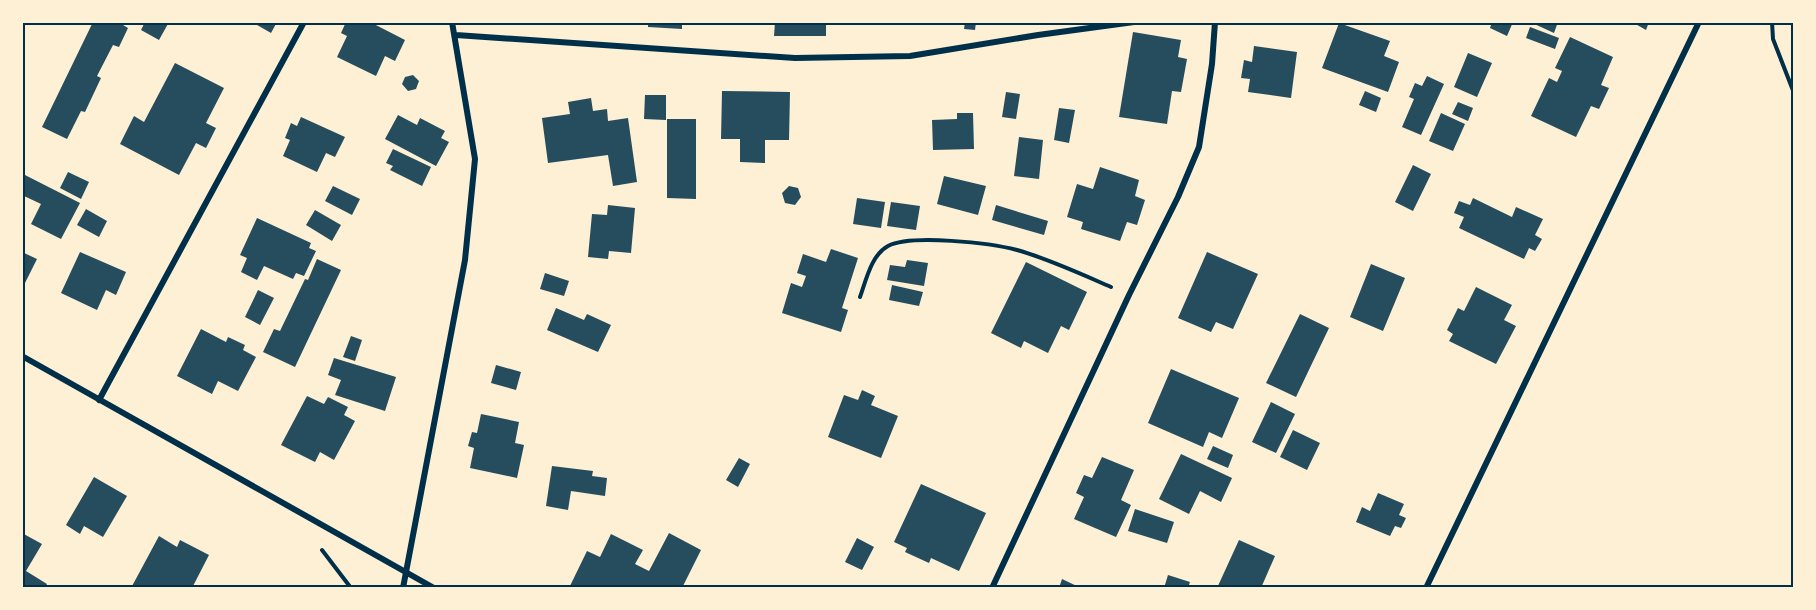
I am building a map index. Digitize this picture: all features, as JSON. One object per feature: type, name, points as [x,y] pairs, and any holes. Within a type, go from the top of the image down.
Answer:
[{"type":"street","points":[[99,400],[304,22]]},
{"type":"street","points":[[403,588],[465,260],[475,159],[452,22]]},
{"type":"street","points":[[456,35],[795,58],[910,56],[1134,22]]},
{"type":"street","points":[[992,588],[1129,295],[1178,197],[1199,147],[1212,64],[1215,22]]},
{"type":"street","points":[[1426,588],[1699,22]]},
{"type":"street","points":[[22,356],[434,588]]},
{"type":"path","points":[[1772,22],[1773,39],[1794,93]]},
{"type":"path","points":[[860,297],[876,258],[888,246],[914,239],[1016,249],[1129,295]]},
{"type":"building","points":[[93,22],[118,22],[128,28],[119,47],[113,45],[97,76],[101,78],[85,112],[81,111],[67,139],[42,127]]},
{"type":"building","points":[[145,22],[169,22],[159,40],[141,30]]},
{"type":"building","points":[[252,22],[277,22],[271,33]]},
{"type":"building","points":[[346,22],[370,22],[405,40],[395,61],[385,56],[376,76],[337,57],[347,36],[341,33]]},
{"type":"building","points":[[648,22],[682,22],[682,29],[648,27]]},
{"type":"building","points":[[775,22],[826,22],[826,36],[774,36]]},
{"type":"building","points":[[965,22],[976,22],[975,30],[964,29]]},
{"type":"building","points":[[1492,22],[1513,22],[1507,36],[1490,28]]},
{"type":"building","points":[[1530,22],[1558,22],[1554,33]]},
{"type":"building","points":[[1632,22],[1649,22],[1646,30]]},
{"type":"building","points":[[1339,23],[1390,41],[1384,56],[1399,62],[1388,92],[1322,68]]},
{"type":"building","points":[[1530,27],[1559,38],[1555,49],[1526,38]]},
{"type":"building","points":[[1133,32],[1181,40],[1178,57],[1187,59],[1181,92],[1172,91],[1167,124],[1119,117]]},
{"type":"building","points":[[1570,37],[1613,57],[1601,85],[1609,88],[1599,109],[1591,106],[1576,137],[1531,116],[1549,78],[1557,82],[1562,71],[1555,68]]},
{"type":"building","points":[[1254,46],[1297,52],[1291,98],[1248,92],[1250,79],[1241,78],[1244,60],[1252,62]]},
{"type":"building","points":[[1468,53],[1492,63],[1477,97],[1454,87]]},
{"type":"building","points":[[175,63],[224,88],[206,123],[216,128],[206,148],[196,143],[179,175],[120,144],[134,116],[144,122]]},
{"type":"building","points":[[413,75],[419,81],[416,89],[408,91],[402,84],[405,77]]},
{"type":"building","points":[[1427,76],[1444,84],[1421,135],[1402,127],[1414,99],[1409,97],[1415,83],[1422,86]]},
{"type":"building","points":[[722,91],[790,92],[789,140],[765,140],[765,163],[740,162],[740,139],[721,139]]},
{"type":"building","points":[[1365,91],[1381,98],[1376,112],[1359,105]]},
{"type":"building","points":[[1006,92],[1020,94],[1016,119],[1002,117]]},
{"type":"building","points":[[645,95],[666,95],[666,120],[644,119]]},
{"type":"building","points":[[591,98],[593,111],[607,109],[608,121],[628,118],[637,182],[613,186],[608,155],[548,163],[542,118],[570,114],[568,102]]},
{"type":"building","points":[[1458,102],[1473,108],[1468,121],[1452,114]]},
{"type":"building","points":[[1059,108],[1075,110],[1069,143],[1054,140]]},
{"type":"building","points":[[957,113],[973,113],[974,149],[933,150],[932,120],[957,119]]},
{"type":"building","points":[[1441,113],[1465,124],[1453,151],[1429,141]]},
{"type":"building","points":[[398,115],[417,125],[420,118],[445,131],[441,138],[449,142],[436,166],[385,139]]},
{"type":"building","points":[[301,117],[345,137],[335,157],[326,153],[317,172],[283,156],[290,140],[285,138],[291,123],[297,126]]},
{"type":"building","points":[[667,119],[696,119],[696,199],[667,198]]},
{"type":"building","points":[[1019,137],[1043,140],[1039,179],[1014,176]]},
{"type":"building","points":[[393,149],[431,167],[422,186],[390,170],[393,166],[386,163]]},
{"type":"building","points":[[1413,165],[1431,174],[1413,211],[1395,202]]},
{"type":"building","points":[[1100,167],[1139,180],[1135,196],[1145,200],[1137,225],[1127,222],[1120,241],[1081,229],[1083,222],[1067,217],[1077,184],[1093,189]]},
{"type":"building","points":[[68,172],[89,182],[81,199],[60,188]]},
{"type":"building","points":[[23,174],[80,203],[61,239],[31,224],[41,204],[22,195]]},
{"type":"building","points":[[944,176],[986,186],[978,215],[937,204]]},
{"type":"building","points":[[333,186],[360,199],[352,215],[325,201]]},
{"type":"building","points":[[789,186],[798,188],[801,197],[795,205],[785,203],[782,193]]},
{"type":"building","points":[[857,198],[885,202],[881,228],[853,224]]},
{"type":"building","points":[[1473,198],[1512,217],[1516,207],[1543,219],[1535,235],[1542,239],[1535,251],[1529,248],[1524,259],[1459,228],[1464,217],[1454,213],[1459,201],[1470,205]]},
{"type":"building","points":[[891,202],[920,206],[916,230],[887,226]]},
{"type":"building","points":[[608,205],[635,208],[631,253],[609,251],[608,259],[588,257],[592,214],[607,215]]},
{"type":"building","points":[[996,205],[1048,221],[1044,235],[992,220]]},
{"type":"building","points":[[86,209],[107,221],[99,237],[77,225]]},
{"type":"building","points":[[315,210],[341,225],[332,241],[306,225]]},
{"type":"building","points":[[257,218],[311,243],[309,248],[316,251],[304,276],[296,273],[293,279],[264,266],[257,280],[241,272],[247,258],[240,255]]},
{"type":"building","points":[[831,249],[858,258],[842,308],[848,310],[841,332],[782,313],[791,283],[802,287],[806,276],[797,273],[803,254],[826,262]]},
{"type":"building","points":[[22,252],[37,259],[22,289]]},
{"type":"building","points":[[80,252],[126,272],[116,295],[106,290],[97,310],[61,293]]},
{"type":"building","points":[[1207,252],[1258,274],[1233,329],[1216,322],[1211,332],[1178,318]]},
{"type":"building","points":[[317,259],[341,270],[295,367],[263,352],[274,329],[280,331]]},
{"type":"building","points":[[907,260],[928,263],[924,286],[887,280],[890,265],[905,267]]},
{"type":"building","points":[[1026,262],[1087,292],[1069,330],[1061,326],[1048,353],[1024,341],[1021,348],[991,333]]},
{"type":"building","points":[[1371,264],[1405,278],[1383,331],[1350,317]]},
{"type":"building","points":[[545,273],[569,281],[564,296],[540,289]]},
{"type":"building","points":[[892,285],[923,292],[919,306],[889,300]]},
{"type":"building","points":[[1476,287],[1512,305],[1504,320],[1516,326],[1496,364],[1449,341],[1453,334],[1447,330],[1458,308],[1464,311]]},
{"type":"building","points":[[258,290],[274,298],[260,325],[245,317]]},
{"type":"building","points":[[556,308],[584,320],[587,314],[611,325],[598,352],[547,330]]},
{"type":"building","points":[[1300,314],[1329,328],[1296,397],[1266,383]]},
{"type":"building","points":[[201,329],[226,342],[228,337],[245,345],[243,350],[256,357],[238,391],[218,381],[212,394],[177,376]]},
{"type":"building","points":[[351,336],[362,340],[355,361],[343,357]]},
{"type":"building","points":[[334,358],[396,377],[385,411],[335,395],[341,380],[328,375]]},
{"type":"building","points":[[496,365],[521,372],[516,390],[491,383]]},
{"type":"building","points":[[1171,369],[1239,398],[1222,438],[1209,432],[1203,447],[1148,423]]},
{"type":"building","points":[[862,390],[875,396],[871,405],[898,416],[881,458],[828,437],[844,395],[858,400]]},
{"type":"building","points":[[307,396],[324,404],[328,397],[348,407],[344,415],[355,421],[334,460],[320,452],[315,462],[281,445]]},
{"type":"building","points":[[1271,402],[1295,414],[1276,453],[1252,442]]},
{"type":"building","points":[[481,414],[519,422],[515,443],[524,445],[517,478],[470,468],[474,448],[468,446],[472,432],[477,433]]},
{"type":"building","points":[[1293,430],[1320,443],[1307,470],[1280,457]]},
{"type":"building","points":[[1213,446],[1233,455],[1228,468],[1207,459]]},
{"type":"building","points":[[1181,454],[1232,478],[1221,502],[1200,491],[1189,514],[1159,499]]},
{"type":"building","points":[[1102,457],[1134,470],[1121,500],[1131,505],[1116,537],[1074,519],[1084,497],[1076,493],[1084,475],[1092,478]]},
{"type":"building","points":[[739,458],[750,464],[738,487],[726,480]]},
{"type":"building","points":[[552,466],[593,471],[592,476],[607,478],[605,496],[571,491],[568,510],[546,506]]},
{"type":"building","points":[[94,477],[127,496],[103,537],[84,526],[80,534],[66,525]]},
{"type":"building","points":[[921,484],[986,513],[959,571],[931,558],[929,563],[905,552],[907,548],[894,542]]},
{"type":"building","points":[[1378,493],[1404,504],[1399,515],[1406,518],[1401,528],[1395,526],[1390,536],[1356,522],[1362,507],[1370,511]]},
{"type":"building","points":[[1135,509],[1174,522],[1167,543],[1128,531]]},
{"type":"building","points":[[22,533],[42,544],[26,571],[47,584],[45,588],[22,588]]},
{"type":"building","points":[[669,533],[701,550],[682,588],[569,588],[587,551],[600,557],[611,534],[643,550],[635,564],[649,571]]},
{"type":"building","points":[[159,536],[177,547],[180,540],[209,555],[192,588],[131,588]]},
{"type":"building","points":[[857,538],[874,547],[862,570],[845,562]]},
{"type":"building","points":[[1239,540],[1275,556],[1261,588],[1217,588]]},
{"type":"building","points":[[1168,575],[1190,582],[1188,588],[1164,588]]},
{"type":"building","points":[[1062,579],[1081,588],[1059,588]]}]
